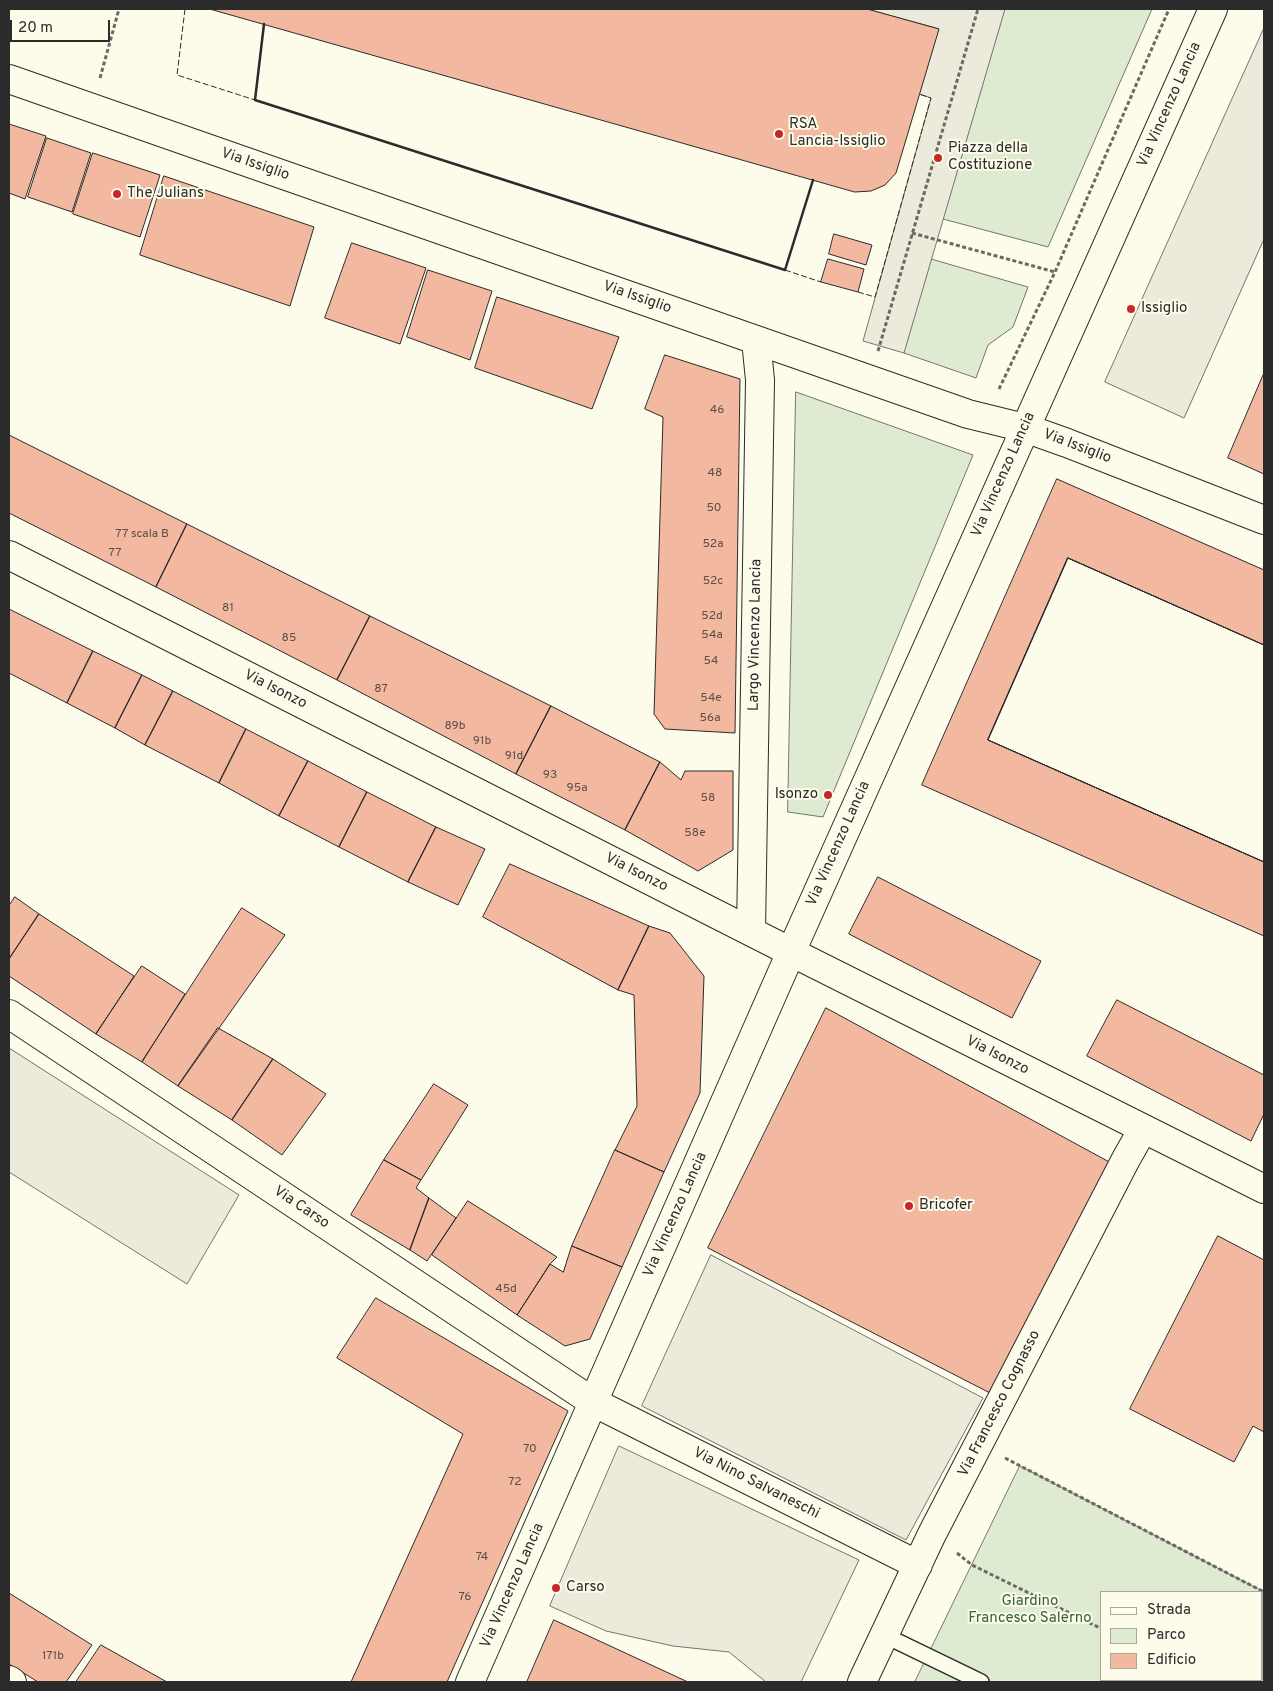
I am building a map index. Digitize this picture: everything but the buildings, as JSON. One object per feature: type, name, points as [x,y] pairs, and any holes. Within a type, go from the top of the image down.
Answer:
[{"type":"street","name":"Via Vincenzo Lancia","points":[[470,1682],[791,952],[1213,9]]},
{"type":"street","name":"Via Issiglio","points":[[9,79],[984,419],[1025,428],[1264,520]]},
{"type":"street","name":"Largo Vincenzo Lancia","points":[[751,931],[760,380],[756,340]]},
{"type":"street","name":"Via Isonzo","points":[[9,555],[791,952],[1264,1189]]},
{"type":"street","name":"Via Carso","points":[[9,1014],[594,1402]]},
{"type":"street","name":"Via Francesco Cognasso","points":[[862,1682],[932,1534],[1121,1167],[1143,1129]]},
{"type":"street","name":"Via Nino Salvaneschi","points":[[594,1402],[918,1565]]},
{"type":"lane","points":[[884,1635],[981,1682]]},
{"type":"path","points":[[92,108],[119,9]]},
{"type":"path","points":[[867,378],[880,346],[978,9]]},
{"type":"path","points":[[984,419],[1055,272],[1169,9]]},
{"type":"path","points":[[912,233],[1055,272]]},
{"type":"path","points":[[980,1444],[1262,1591]]},
{"type":"path","points":[[932,1534],[972,1565],[1100,1628]]},
{"type":"green space","points":[[1005,9],[1152,9],[1048,247],[943,219]]},
{"type":"green space","points":[[931,259],[1028,287],[1013,327],[988,345],[976,378],[904,353]]},
{"type":"green space","points":[[796,392],[973,455],[823,817],[788,812]]},
{"type":"green space","name":"Giardino Francesco Salerno","points":[[1020,1466],[1262,1591],[1100,1591],[1100,1681],[1263,1681],[1263,1591],[1264,1682],[915,1682]]},
{"type":"shaded area","name":"Piazza della Costituzione","points":[[867,9],[1005,9],[904,353],[863,341],[931,98],[919,94],[938,29]]},
{"type":"shaded area","points":[[1264,28],[1264,239],[1184,418],[1105,382]]},
{"type":"shaded area","points":[[9,1048],[239,1195],[187,1284],[9,1172]]},
{"type":"shaded area","points":[[711,1255],[983,1398],[906,1540],[642,1406]]},
{"type":"shaded area","points":[[619,1446],[859,1560],[801,1682],[766,1682],[729,1652],[673,1646],[606,1631],[550,1606]]},
{"type":"fence","points":[[185,9],[177,75],[255,100]]},
{"type":"fence","points":[[858,292],[875,297],[931,98],[919,94]]},
{"type":"fence","points":[[785,270],[821,282]]},
{"type":"wall","points":[[264,24],[255,100],[785,270],[813,180]]},
{"type":"place","name":"RSA Lancia-Issiglio","points":[[779,134]]},
{"type":"place","name":"Piazza della Costituzione","points":[[938,158]]},
{"type":"place","name":"The Julians","points":[[117,194]]},
{"type":"place","name":"Issiglio","points":[[1131,309]]},
{"type":"place","name":"Isonzo","points":[[828,795]]},
{"type":"place","name":"Bricofer","points":[[909,1206]]},
{"type":"place","name":"Carso","points":[[556,1588]]}]
